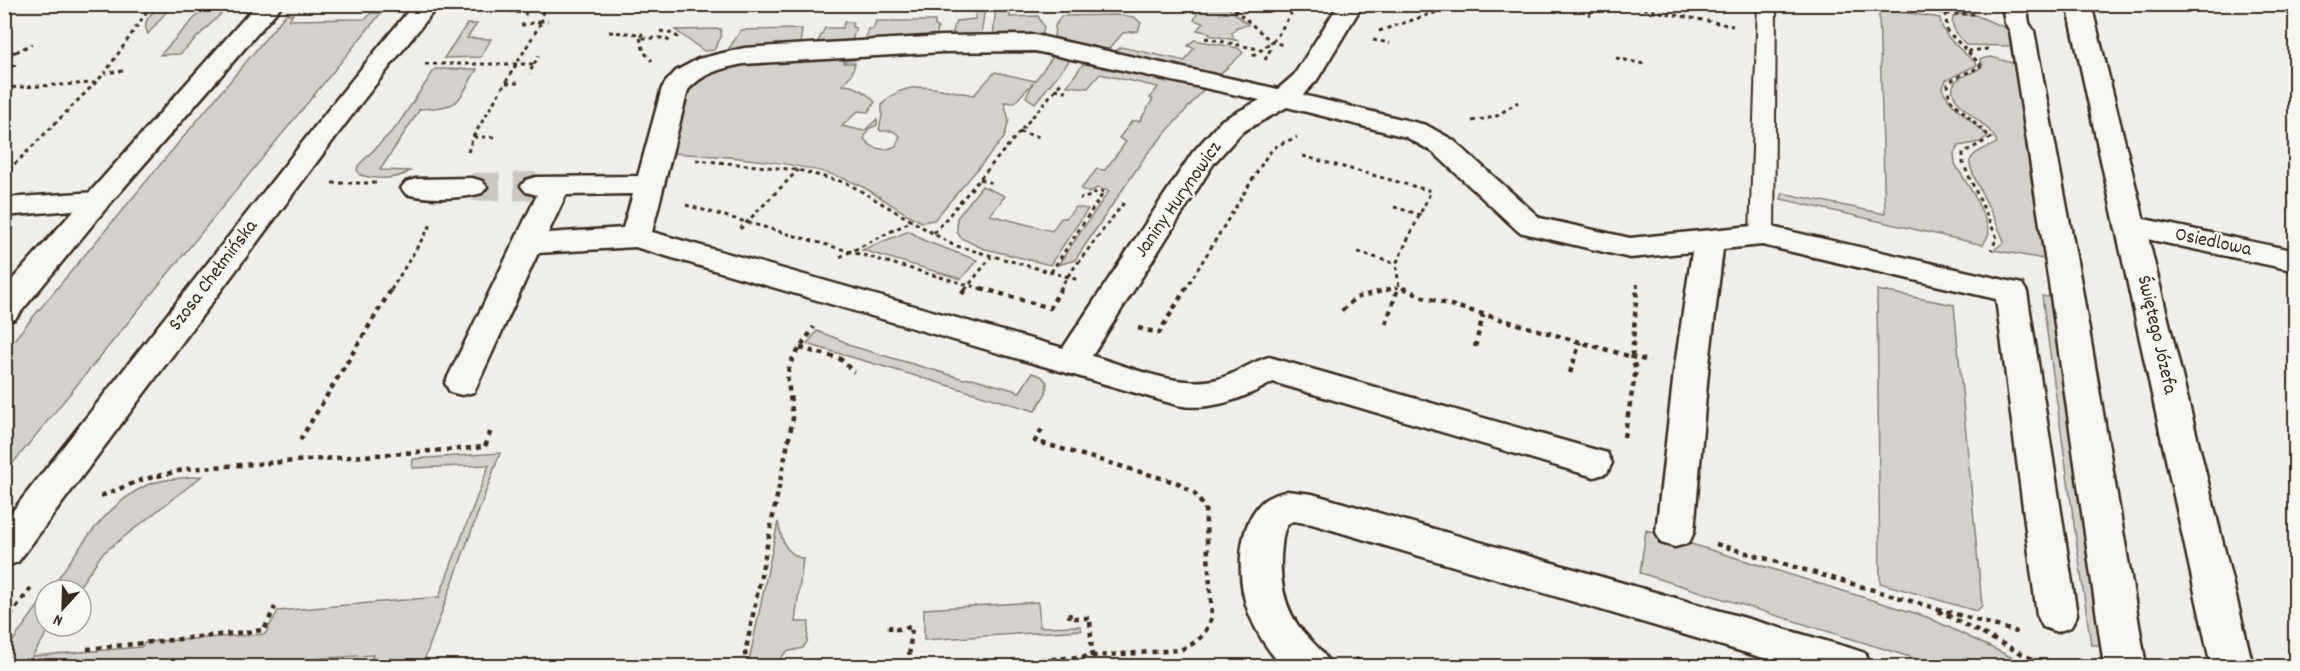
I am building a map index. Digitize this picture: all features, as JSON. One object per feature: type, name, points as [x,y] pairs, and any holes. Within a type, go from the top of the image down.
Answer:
[{"type":"street","points":[[4,311],[97,201],[271,4]]},
{"type":"street","name":"Szosa Chełmińska","points":[[4,551],[344,106],[427,4]]},
{"type":"street","name":"Janiny Hurynowicz","points":[[1072,361],[1203,158],[1232,126],[1284,98],[1304,80],[1351,4]]},
{"type":"street","points":[[2014,4],[2017,23],[2022,31],[2065,283],[2125,666]]},
{"type":"street","name":"Świętego Józefa","points":[[2079,4],[2232,666]]},
{"type":"street","points":[[636,237],[674,91],[679,82],[707,64],[727,58],[765,53],[986,43],[1035,43],[1086,52],[1218,82],[1416,131],[1443,146],[1530,225],[1630,248],[1762,235],[2011,292],[2057,615]]},
{"type":"street","points":[[462,383],[548,204],[545,186],[648,189]]},
{"type":"street","points":[[416,188],[472,187]]},
{"type":"street","points":[[4,207],[97,201]]},
{"type":"street","name":"Osiedlowa","points":[[2130,226],[2295,261]]},
{"type":"street","points":[[527,244],[636,237],[1189,394],[1233,387],[1269,369],[1594,463]]},
{"type":"street","points":[[1675,532],[1691,372],[1709,240]]},
{"type":"street","points":[[1310,666],[1277,630],[1267,607],[1262,581],[1262,552],[1269,518],[1276,510],[1287,506],[1337,517],[1850,666]]},
{"type":"lane","points":[[1762,235],[1767,4]]},
{"type":"path","points":[[4,175],[105,73],[152,4]]},
{"type":"path","points":[[469,4],[527,14]]},
{"type":"path","points":[[547,4],[541,16],[542,21],[548,21]]},
{"type":"path","points":[[1228,4],[1272,42],[1320,52]]},
{"type":"path","points":[[1218,82],[1272,42],[1297,4]]},
{"type":"path","points":[[1518,12],[1521,4]]},
{"type":"path","points":[[1588,4],[1590,16]]},
{"type":"path","points":[[1620,4],[1766,33]]},
{"type":"path","points":[[1883,4],[1948,14],[1969,4]]},
{"type":"path","points":[[1948,14],[1947,31],[1980,63],[1980,67],[1955,78],[1948,84],[1949,98],[1991,138],[1963,153],[1963,163],[1991,217],[1998,238],[1990,250]]},
{"type":"path","points":[[609,32],[633,32],[642,34],[640,38],[665,38],[673,43]]},
{"type":"path","points":[[1205,38],[1263,50]]},
{"type":"path","points":[[4,59],[32,44]]},
{"type":"path","points":[[4,53],[16,52]]},
{"type":"path","points":[[934,233],[1086,52]]},
{"type":"path","points":[[529,74],[540,56]]},
{"type":"path","points":[[1616,58],[1644,64]]},
{"type":"path","points":[[415,64],[534,64]]},
{"type":"path","points":[[4,67],[17,65]]},
{"type":"path","points":[[105,73],[123,71]]},
{"type":"path","points":[[4,88],[95,83]]},
{"type":"path","points":[[505,83],[520,83]]},
{"type":"path","points":[[1055,89],[1070,92]]},
{"type":"path","points":[[1019,132],[1040,137]]},
{"type":"path","points":[[1100,318],[1159,333],[1268,154],[1278,145],[1304,134]]},
{"type":"path","points":[[474,137],[497,137]]},
{"type":"path","points":[[1302,156],[1431,191],[1396,264],[1399,287],[1386,324]]},
{"type":"path","points":[[657,157],[798,170],[847,183],[953,244],[979,254],[1118,289]]},
{"type":"path","points":[[711,258],[798,170]]},
{"type":"path","points":[[980,179],[995,184]]},
{"type":"path","points":[[326,183],[379,183]]},
{"type":"path","points":[[648,189],[747,222],[1050,308],[1067,277],[1132,193]]},
{"type":"path","points":[[1051,272],[1104,192],[1098,190],[1084,199],[1080,198]]},
{"type":"path","points":[[1394,207],[1421,215]]},
{"type":"path","points":[[790,281],[912,221]]},
{"type":"path","points":[[1358,252],[1396,264]]},
{"type":"path","points":[[1342,310],[1355,298],[1399,287],[1483,315],[1657,363]]},
{"type":"path","points":[[1627,425],[1636,370],[1632,357],[1638,294]]},
{"type":"path","points":[[1475,347],[1483,315]]},
{"type":"path","points":[[1570,374],[1580,342]]},
{"type":"path","points":[[748,666],[745,654],[793,418],[787,374],[801,346],[840,358],[854,372]]},
{"type":"path","points":[[951,666],[1092,658],[1180,650],[1197,644],[1208,632],[1212,616],[1205,508],[1194,491],[1178,483],[1035,441],[1042,429]]},
{"type":"path","points":[[98,498],[141,480],[187,469],[485,447],[491,430]]},
{"type":"path","points":[[1675,532],[2028,635]]},
{"type":"path","points":[[1929,606],[2046,666]]},
{"type":"path","points":[[87,649],[264,630],[275,607]]},
{"type":"path","points":[[1070,613],[1069,618],[1090,618],[1092,658]]},
{"type":"path","points":[[890,625],[890,630],[912,627],[908,666]]},
{"type":"shaded area","points":[[160,5],[171,6],[148,34],[146,21]]},
{"type":"shaded area","points":[[207,5],[230,5],[180,54],[160,55]]},
{"type":"shaded area","points":[[976,5],[985,5],[981,38],[951,39],[956,21],[975,19]]},
{"type":"shaded area","points":[[996,5],[1010,5],[1010,17],[1038,16],[1044,27],[1042,35],[993,38]]},
{"type":"shaded area","points":[[1184,5],[1225,5],[1248,25],[1237,27],[1232,33],[1233,37],[1239,41],[1209,35],[1210,33],[1197,30],[1203,23],[1194,20],[1197,14]]},
{"type":"shaded area","points":[[1854,6],[1940,18],[1944,32],[1976,63],[1977,65],[1946,80],[1942,89],[1951,103],[1988,136],[1980,142],[1959,146],[1954,153],[1955,164],[1974,195],[1986,221],[1989,234],[1983,245],[1781,199],[1783,193],[1885,214],[1879,12]]},
{"type":"shaded area","points":[[371,13],[381,13],[5,473],[4,351],[286,14],[293,14],[289,20],[366,19]]},
{"type":"shaded area","points":[[1959,14],[1975,15],[2013,31],[2013,41],[2009,46],[1966,45],[1956,32],[1952,21],[1953,17]]},
{"type":"shaded area","points":[[1061,16],[1134,17],[1141,23],[1138,31],[1123,33],[1107,51],[1054,37],[1055,26]]},
{"type":"shaded area","points":[[876,21],[935,21],[935,26],[938,27],[936,40],[865,43],[868,29],[873,29]]},
{"type":"shaded area","points":[[844,22],[853,22],[852,27],[856,28],[851,44],[816,45],[825,28],[843,28]]},
{"type":"shaded area","points":[[467,24],[477,24],[467,38],[491,39],[481,57],[444,58]]},
{"type":"shaded area","points":[[721,29],[721,37],[714,50],[704,51],[675,30]]},
{"type":"shaded area","points":[[802,29],[800,46],[730,53],[728,50],[741,30]]},
{"type":"shaded area","points":[[1194,40],[1238,48],[1243,53],[1218,76],[1114,52],[1121,47],[1185,61],[1194,48],[1188,46]]},
{"type":"shaded area","points":[[1057,51],[1069,61],[1035,103],[1026,97],[1033,83],[1014,103],[1004,102],[1009,120],[1004,138],[934,220],[922,222],[859,185],[817,170],[766,161],[670,153],[680,99],[693,81],[728,63],[856,54],[855,60],[844,61],[844,63],[855,63],[852,74],[842,85],[860,90],[875,102],[868,112],[858,111],[842,126],[864,131],[877,119],[877,125],[868,129],[864,139],[875,148],[887,149],[896,146],[900,136],[893,131],[879,129],[882,105],[891,96],[902,90],[925,87],[974,95],[995,72],[1035,81]]},
{"type":"shaded area","points":[[1991,57],[2020,65],[2044,259],[1994,250],[2004,242],[1970,166],[1974,155],[1997,143],[1987,128],[1955,98],[1953,90],[1958,79],[1983,65],[1980,59]]},
{"type":"shaded area","points":[[1092,62],[1207,86],[1146,155],[1075,260],[1058,265],[1109,191],[1097,188],[1089,193],[1081,189],[1097,169],[1105,170],[1126,142],[1119,138],[1132,121],[1140,121],[1153,99],[1150,98],[1158,87],[1100,74],[1088,88],[1067,86],[1083,64]]},
{"type":"shaded area","points":[[435,69],[477,69],[461,97],[451,105],[420,109],[380,170],[410,171],[386,178],[360,175],[357,170],[358,166],[397,126]]},
{"type":"shaded area","points":[[982,186],[1005,196],[990,215],[1052,231],[1061,218],[1066,218],[1076,207],[1088,209],[1050,265],[982,248],[961,238],[957,232],[957,218]]},
{"type":"shaded area","points":[[909,231],[925,241],[977,260],[961,279],[862,250]]},
{"type":"shaded area","points":[[1877,290],[1954,305],[1982,606],[1976,611],[1880,583]]},
{"type":"shaded area","points":[[2042,296],[2059,299],[2104,645],[2091,645]]},
{"type":"shaded area","points":[[817,331],[851,346],[964,379],[972,378],[1020,392],[1032,373],[1041,376],[1047,382],[1046,393],[1035,411],[807,344]]},
{"type":"shaded area","points":[[500,453],[422,666],[369,666],[373,655],[202,666],[5,666],[5,652],[33,613],[33,638],[44,638],[32,656],[141,647],[146,642],[265,634],[278,611],[439,597],[489,465],[412,468],[413,459]]},
{"type":"shaded area","points":[[202,476],[102,554],[85,578],[58,578],[92,531],[117,505],[147,485]]},
{"type":"shaded area","points":[[778,522],[785,545],[792,553],[803,559],[795,622],[809,622],[807,642],[803,648],[786,652],[774,666],[753,666],[749,661]]},
{"type":"shaded area","points":[[1646,530],[1927,617],[2030,666],[1939,666],[1640,573]]},
{"type":"shaded area","points":[[1038,602],[1040,627],[1080,626],[1082,630],[924,640],[924,609]]},
{"type":"tunnel","points":[[472,187],[536,186]]}]
